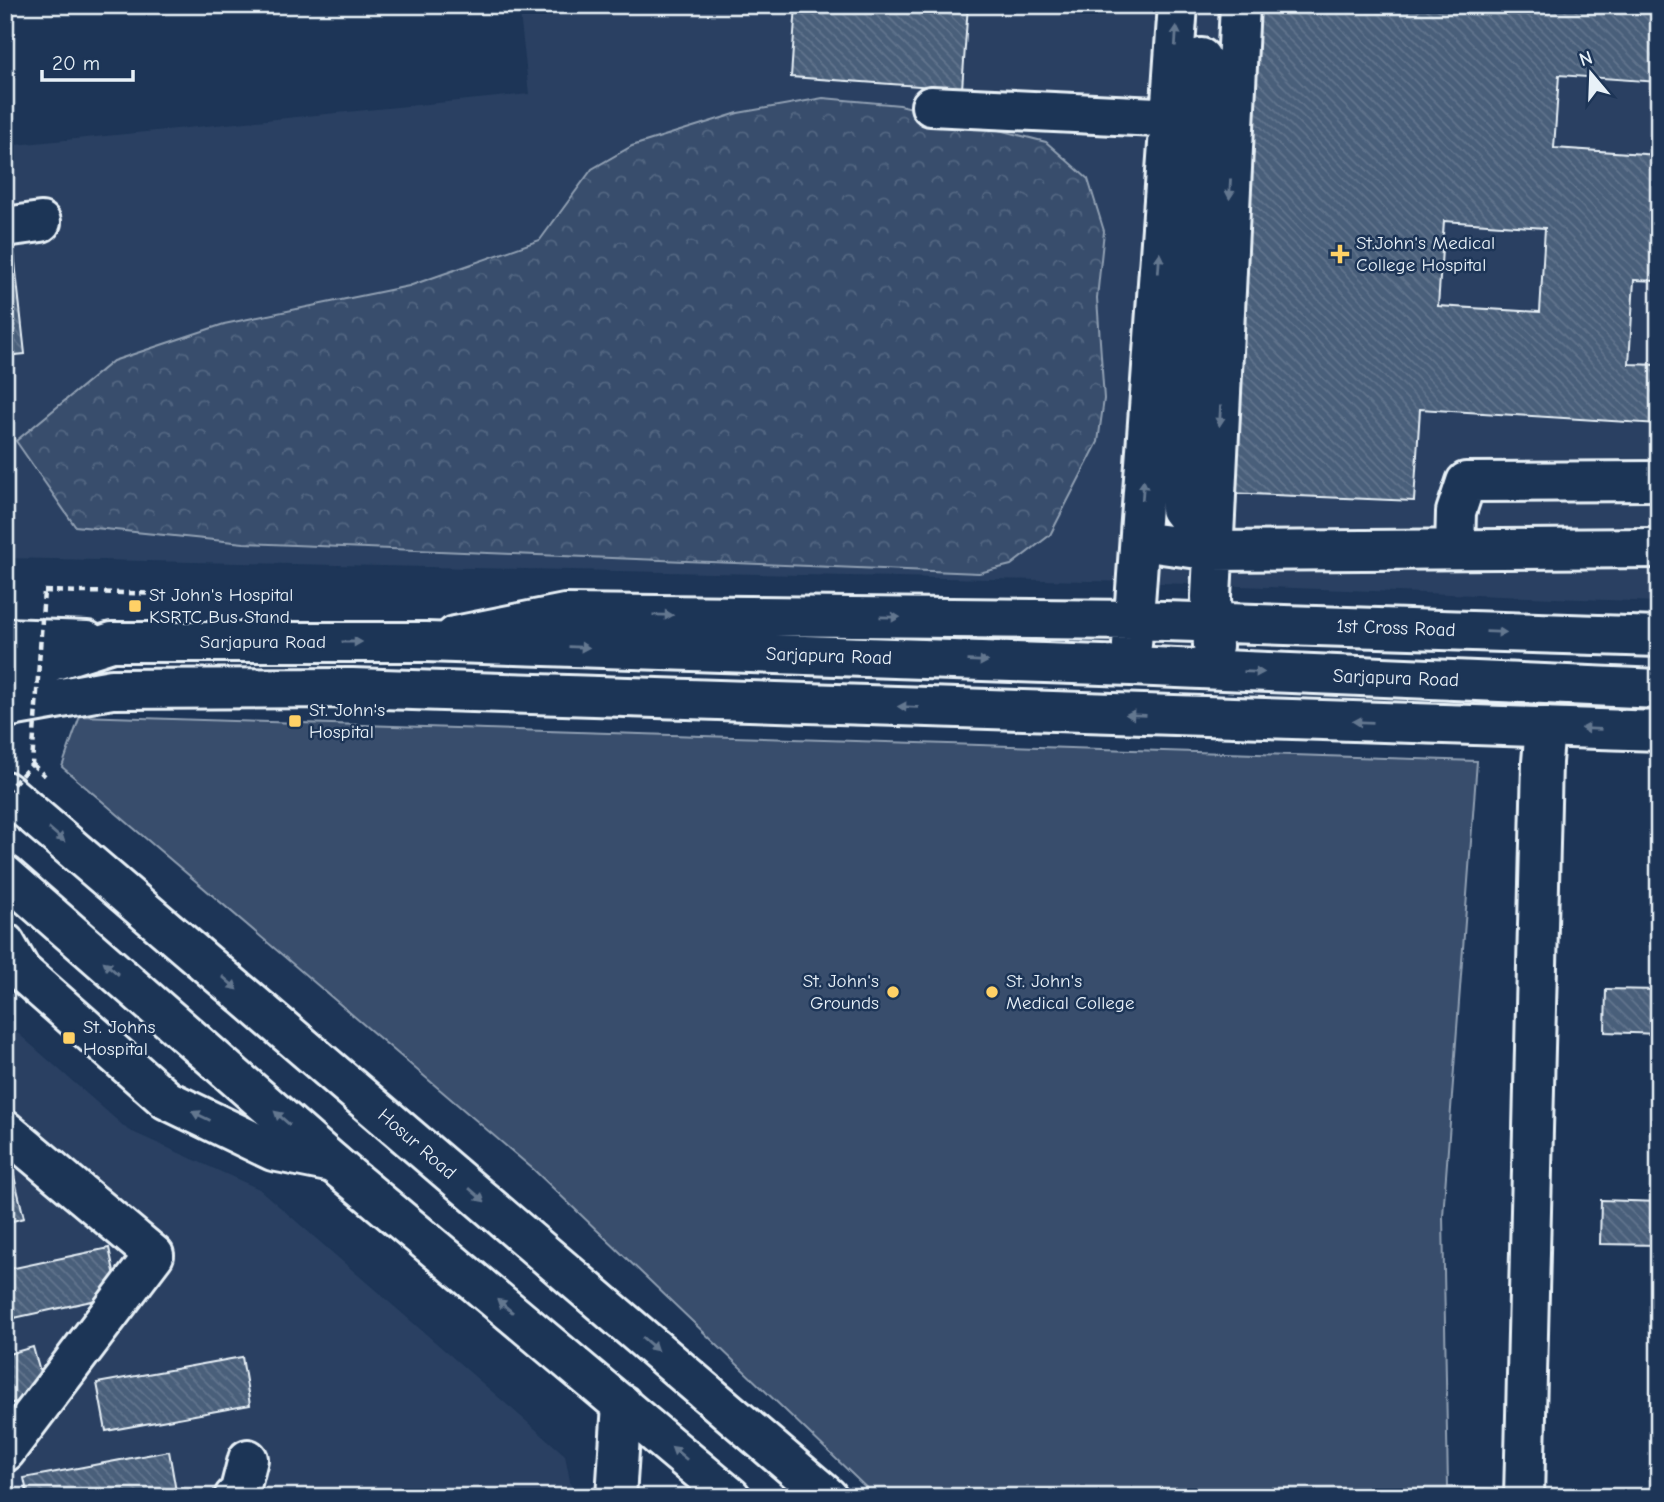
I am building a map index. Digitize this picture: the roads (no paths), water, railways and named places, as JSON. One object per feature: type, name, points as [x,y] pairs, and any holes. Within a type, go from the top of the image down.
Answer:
[{"type":"main road","points":[[1178,5],[1200,119]]},
{"type":"main road","points":[[1205,5],[1200,119],[1213,551],[1213,670]]},
{"type":"main road","points":[[1131,666],[1140,541],[1200,119],[1240,5]]},
{"type":"main road","points":[[931,106],[1200,119]]},
{"type":"main road","points":[[1455,549],[1455,512],[1466,482],[1659,481]]},
{"type":"main road","points":[[1140,541],[1213,551],[1659,548]]},
{"type":"main road","name":"1st Cross Road","points":[[426,642],[565,614],[1133,620],[1659,637]]},
{"type":"main road","points":[[5,638],[112,642]]},
{"type":"main road","name":"Sarjapura Road","points":[[5,676],[112,642],[426,642],[1131,666],[1659,690]]},
{"type":"main road","points":[[5,708],[112,689],[352,688],[1659,731]]},
{"type":"main road","points":[[1524,1497],[1545,727]]},
{"type":"main road","name":"Hosur Road","points":[[5,792],[828,1497]]},
{"type":"main road","points":[[5,875],[333,1163],[731,1497]]},
{"type":"main road","points":[[5,943],[21,971],[167,1100],[273,1151],[333,1163]]},
{"type":"main road","points":[[5,1130],[154,1255],[5,1452]]},
{"type":"main road","points":[[616,1497],[622,1404]]},
{"type":"main road","points":[[234,1497],[239,1494],[248,1460]]},
{"type":"place","name":"St.John's Medical College Hospital","points":[[1340,254]]},
{"type":"place","name":"St John's Hospital KSRTC Bus Stand","points":[[135,606]]},
{"type":"place","name":"St. John's Hospital","points":[[295,721]]},
{"type":"place","name":"St. John's Grounds","points":[[893,992]]},
{"type":"place","name":"St. John's Medical College","points":[[992,992]]},
{"type":"place","name":"St. Johns Hospital","points":[[69,1038]]}]
